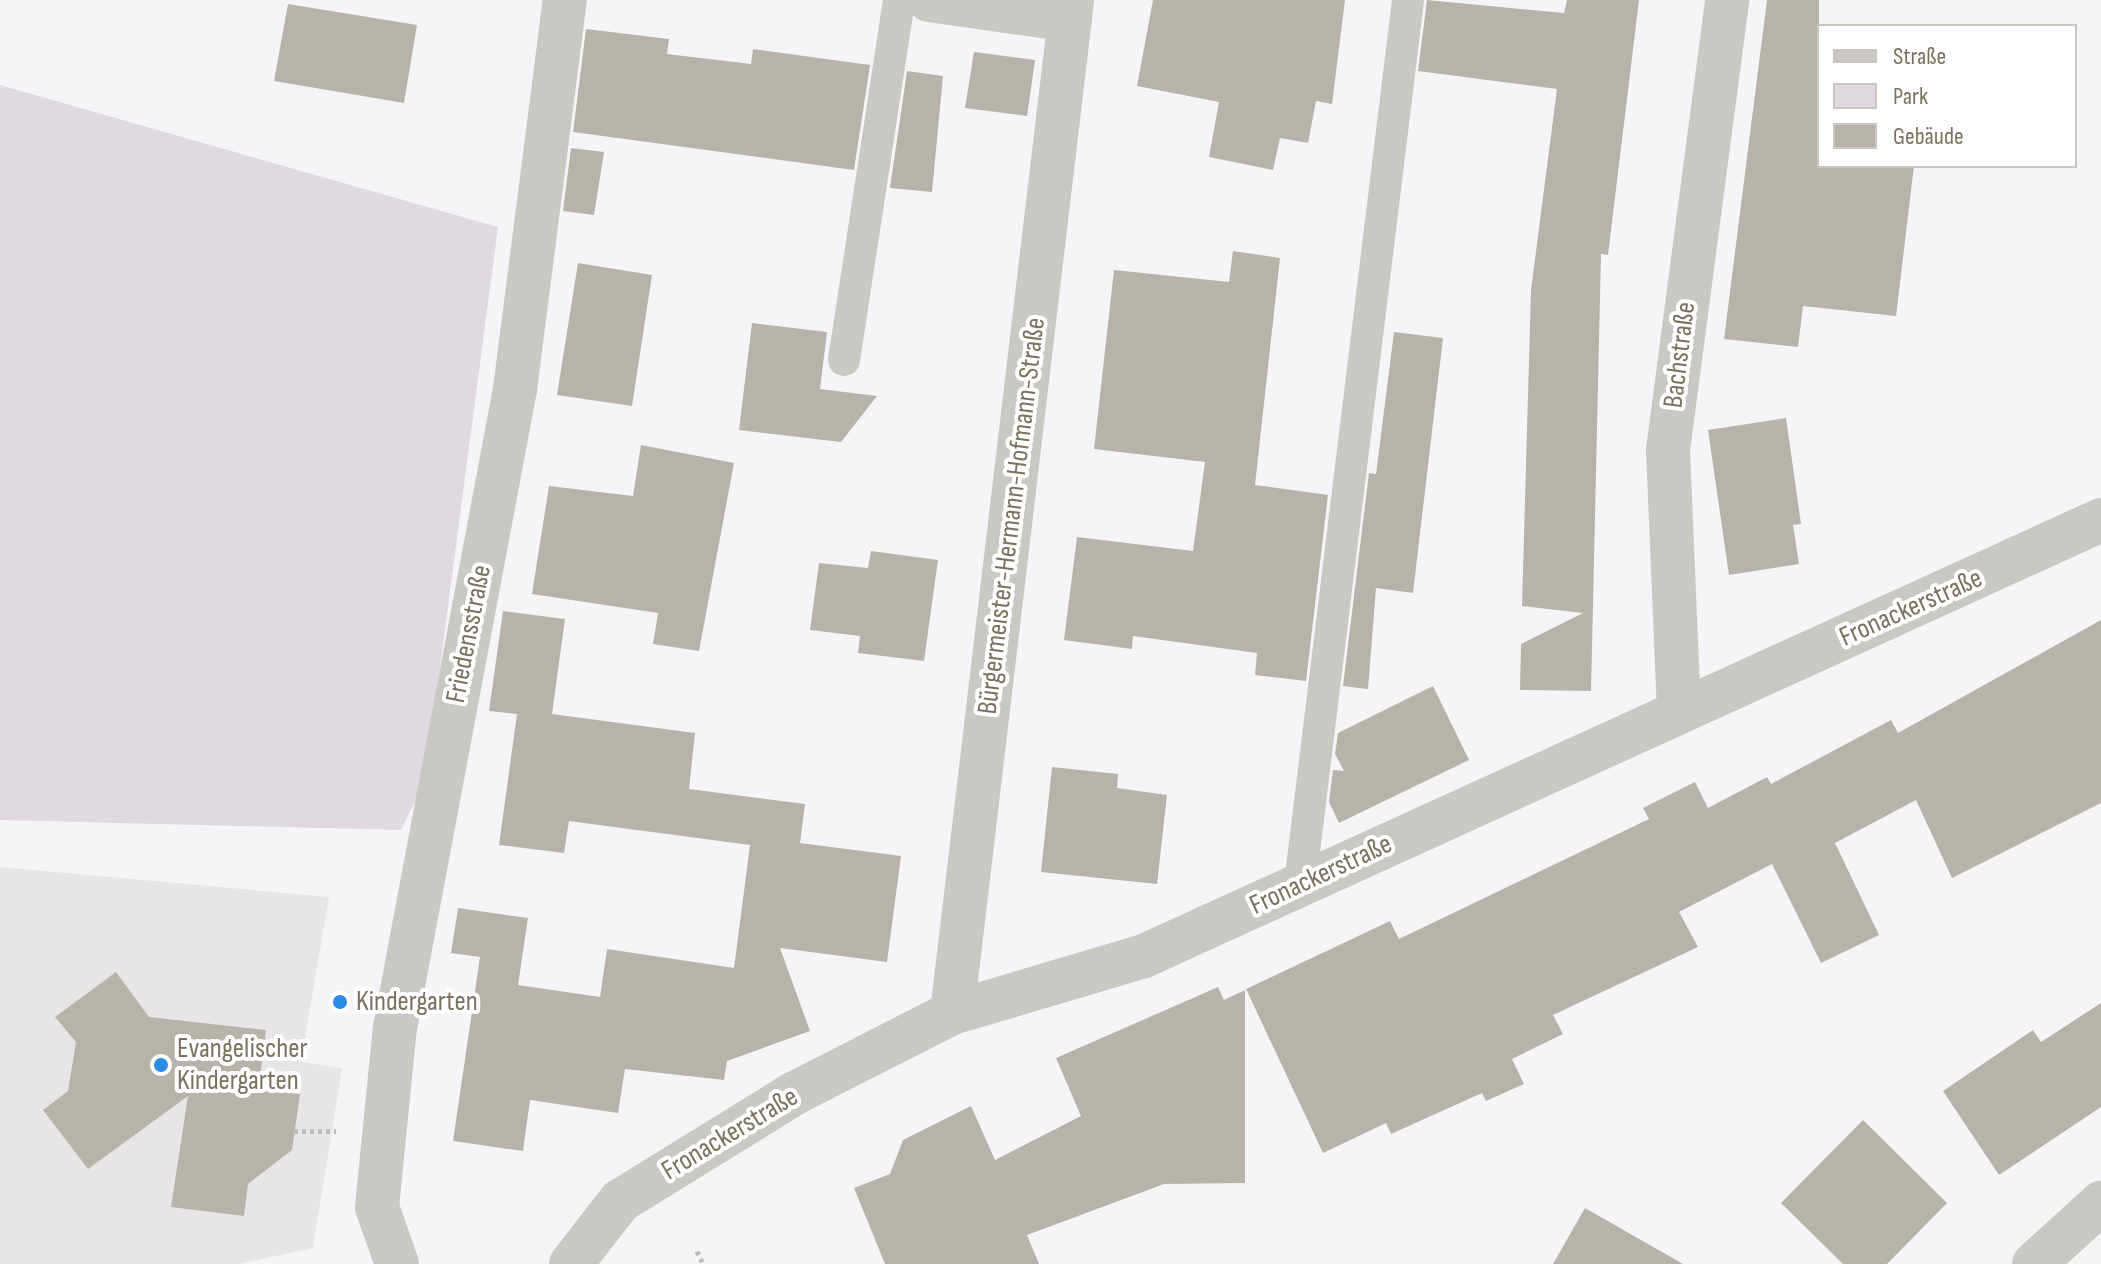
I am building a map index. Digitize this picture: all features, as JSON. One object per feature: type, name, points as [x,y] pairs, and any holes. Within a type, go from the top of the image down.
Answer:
[{"type":"street","name":"Friedensstraße","points":[[397,1264],[377,1207],[393,1044],[515,389],[565,0]]},
{"type":"street","name":"Bürgermeister-Hermann-Hofmann-Straße","points":[[929,0],[1071,10],[952,1013]]},
{"type":"street","name":"Bachstraße","points":[[1679,712],[1668,450],[1727,0]]},
{"type":"street","name":"Fronackerstraße","points":[[571,1264],[620,1201],[793,1094],[952,1013],[1144,956],[2101,520]]},
{"type":"street","points":[[2034,1264],[2101,1203]]},
{"type":"lane","points":[[844,360],[899,0]]},
{"type":"lane","points":[[1300,884],[1408,0]]},
{"type":"path","points":[[697,1251],[703,1264]]},
{"type":"shaded area","name":"Evangelischer Kindergarten","points":[[0,867],[329,897],[301,1062],[342,1068],[313,1248],[239,1264],[0,1264]]},
{"type":"green space","points":[[0,85],[498,227],[425,781],[401,830],[0,820]]},
{"type":"building","points":[[1153,0],[1345,0],[1332,104],[1316,101],[1308,143],[1280,138],[1273,170],[1209,157],[1219,102],[1137,86]]},
{"type":"building","points":[[1427,0],[1564,13],[1567,0],[1639,0],[1608,255],[1601,254],[1591,691],[1520,690],[1521,644],[1583,613],[1522,606],[1531,290],[1557,89],[1418,71]]},
{"type":"building","points":[[1767,0],[1819,0],[1817,168],[1914,168],[1896,316],[1803,306],[1798,347],[1724,339]]},
{"type":"building","points":[[288,4],[417,25],[404,103],[274,81]]},
{"type":"building","points":[[586,29],[669,39],[667,54],[751,64],[753,49],[870,65],[854,170],[573,132]]},
{"type":"building","points":[[974,52],[1035,60],[1027,116],[965,108]]},
{"type":"building","points":[[907,71],[943,76],[932,192],[890,188]]},
{"type":"building","points":[[571,148],[604,152],[594,215],[563,211]]},
{"type":"building","points":[[1233,251],[1280,258],[1255,485],[1328,495],[1306,681],[1255,675],[1257,653],[1133,636],[1132,649],[1064,640],[1077,537],[1193,551],[1205,462],[1094,449],[1114,270],[1229,282]]},
{"type":"building","points":[[578,263],[652,275],[632,406],[557,395]]},
{"type":"building","points":[[752,323],[827,332],[820,389],[877,396],[841,442],[739,430]]},
{"type":"building","points":[[1394,332],[1443,338],[1413,593],[1376,588],[1368,689],[1343,686],[1369,473],[1376,474]]},
{"type":"building","points":[[1786,418],[1801,524],[1793,525],[1799,564],[1729,575],[1708,430]]},
{"type":"building","points":[[641,445],[734,463],[699,651],[653,644],[658,613],[532,594],[549,486],[633,496]]},
{"type":"building","points":[[871,551],[938,560],[924,661],[858,653],[860,636],[810,630],[819,563],[868,568]]},
{"type":"building","points":[[503,611],[565,619],[552,714],[695,733],[689,789],[805,804],[800,843],[901,856],[887,962],[780,948],[810,1031],[727,1061],[724,1080],[625,1069],[618,1113],[530,1100],[523,1151],[453,1141],[480,957],[451,953],[458,908],[528,918],[518,985],[600,997],[607,949],[734,968],[750,845],[569,821],[564,853],[499,845],[517,714],[489,711]]},
{"type":"building","points":[[2101,620],[2101,803],[1952,878],[1916,800],[1835,843],[1879,935],[1821,963],[1772,864],[1679,912],[1698,947],[1553,1015],[1563,1034],[1512,1059],[1524,1084],[1486,1101],[1482,1093],[1391,1134],[1386,1123],[1323,1153],[1246,989],[1390,921],[1399,939],[1649,819],[1643,808],[1695,782],[1708,808],[1767,777],[1771,784],[1891,720],[1898,733]]},
{"type":"building","points":[[1433,686],[1469,760],[1339,823],[1329,802],[1333,770],[1344,771],[1335,754],[1338,733]]},
{"type":"building","points":[[1052,767],[1118,774],[1117,788],[1167,795],[1157,884],[1041,872]]},
{"type":"building","points":[[116,972],[149,1017],[266,1030],[258,1091],[300,1094],[292,1150],[248,1184],[244,1216],[171,1207],[188,1096],[88,1169],[43,1110],[68,1091],[76,1042],[55,1017]]},
{"type":"building","points":[[1218,987],[1224,1000],[1245,990],[1245,1183],[1164,1184],[1027,1235],[1039,1264],[885,1264],[854,1188],[890,1174],[903,1140],[971,1106],[995,1160],[1081,1116],[1056,1058]]},
{"type":"building","points":[[2101,1003],[2101,1107],[1999,1175],[1943,1091],[2033,1030],[2041,1042]]},
{"type":"building","points":[[1863,1120],[1947,1203],[1887,1264],[1843,1264],[1781,1203]]},
{"type":"building","points":[[1585,1208],[1683,1264],[1553,1264]]},
{"type":"place","name":"Kindergarten","points":[[340,1002]]},
{"type":"place","name":"Evangelischer Kindergarten","points":[[161,1065]]}]
